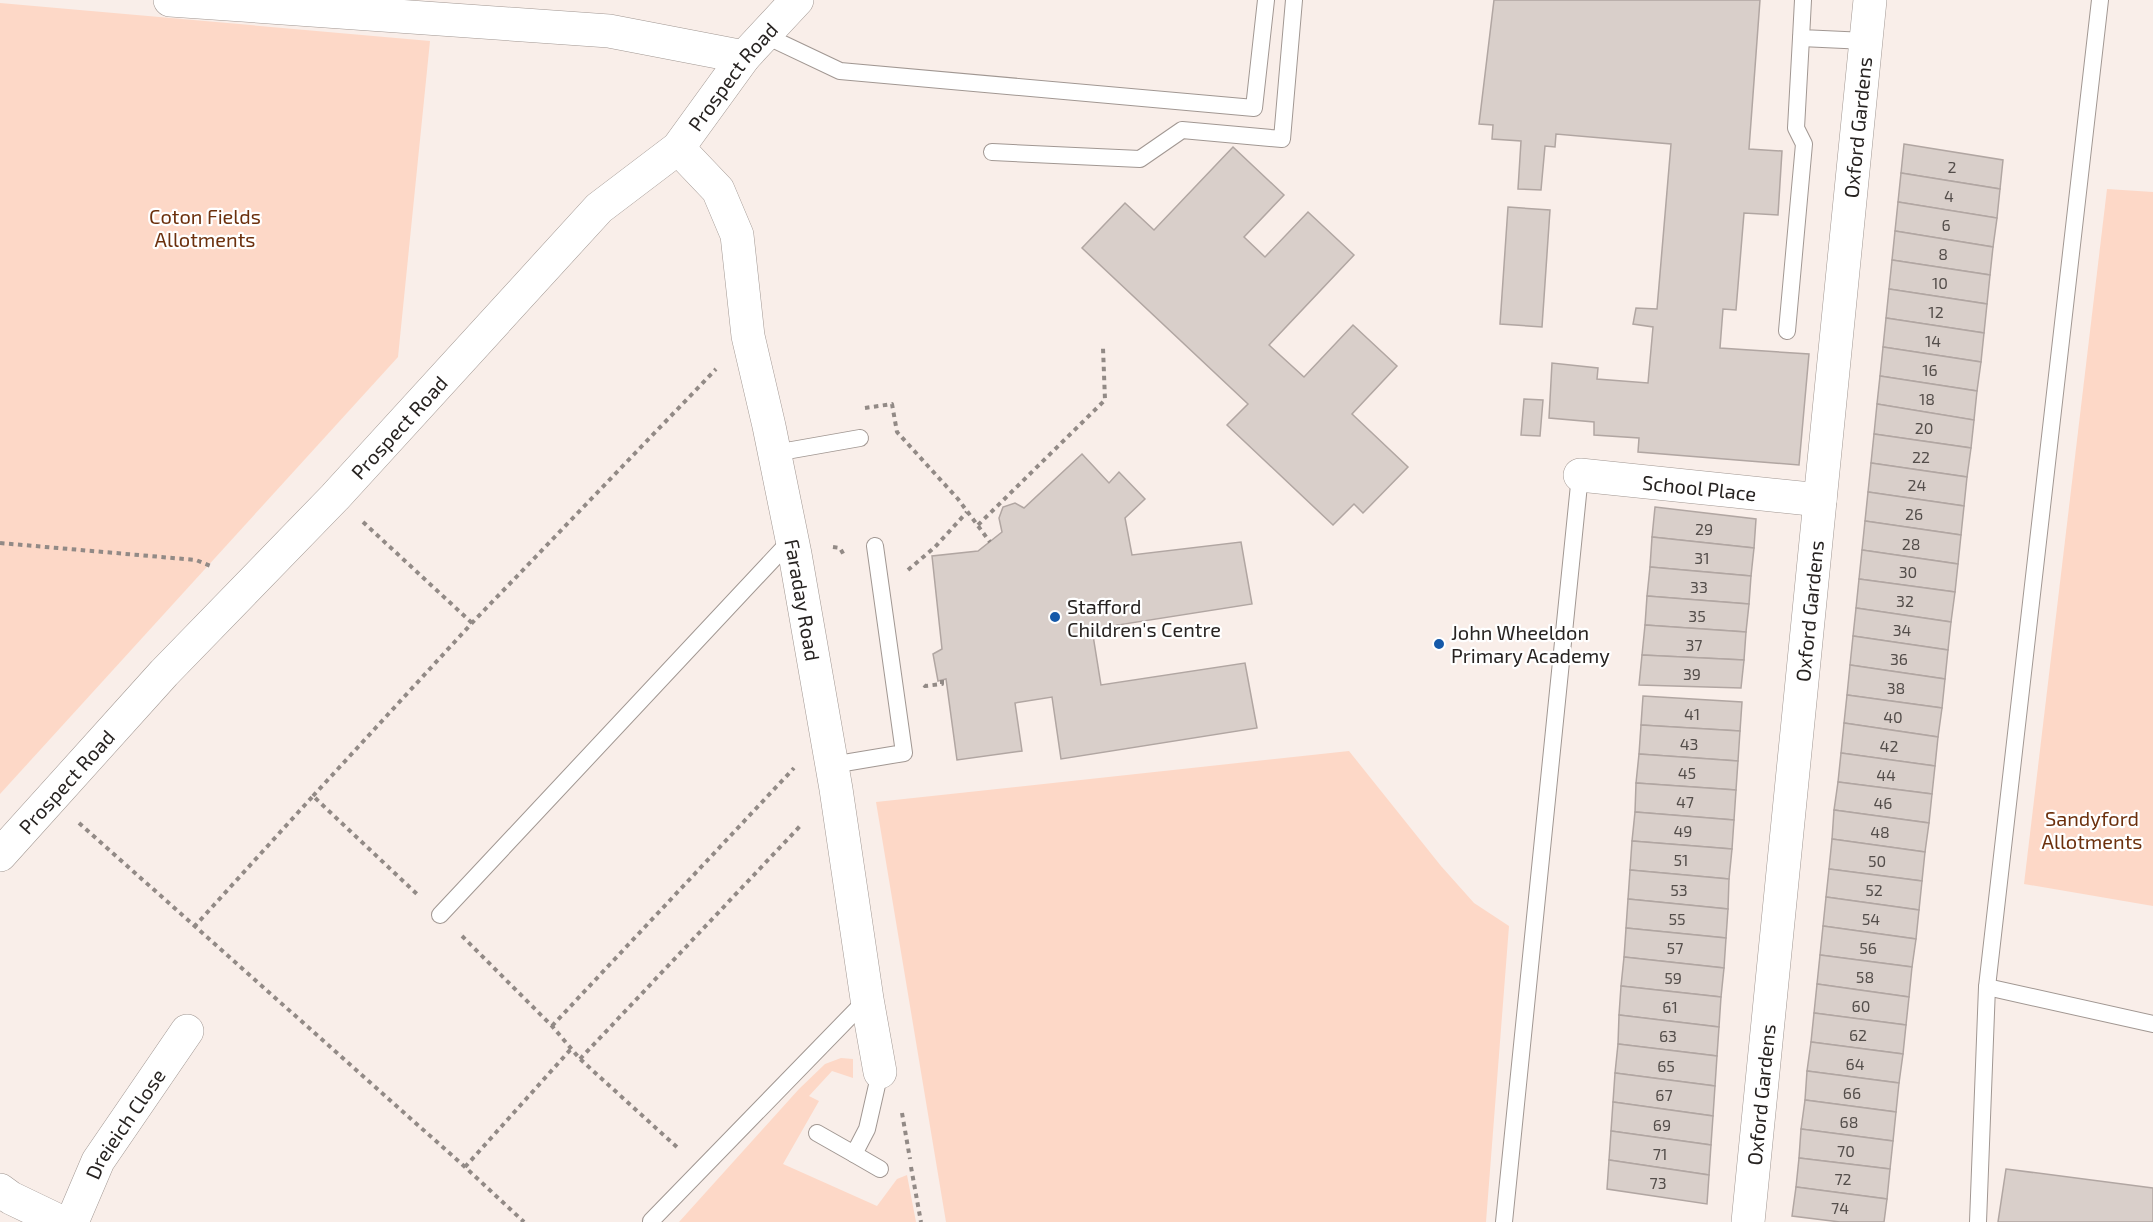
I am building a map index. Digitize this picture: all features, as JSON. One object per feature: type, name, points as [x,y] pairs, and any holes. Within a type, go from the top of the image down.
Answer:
[{"type":"street","points":[[170,0],[609,31],[754,46]]},
{"type":"street","name":"Prospect Road","points":[[0,855],[164,673],[335,496],[599,208],[678,148],[754,46],[796,0]]},
{"type":"street","name":"Oxford Gardens","points":[[1748,1222],[1870,0]]},
{"type":"street","name":"Faraday Road","points":[[678,148],[718,190],[737,235],[747,336],[775,453],[792,539],[834,777],[880,1072]]},
{"type":"street","name":"School Place","points":[[1580,475],[1820,500]]},
{"type":"street","name":"Dreieich Close","points":[[72,1222],[98,1161],[187,1031]]},
{"type":"street","points":[[0,1190],[11,1198],[61,1222]]},
{"type":"lane","points":[[754,46],[840,71],[1254,108],[1266,0]]},
{"type":"lane","points":[[992,152],[1140,159],[1182,130],[1282,139],[1293,0]]},
{"type":"lane","points":[[1787,331],[1804,144],[1796,128],[1803,0]]},
{"type":"lane","points":[[1978,1222],[1987,987],[2100,0]]},
{"type":"lane","points":[[1801,38],[1866,41]]},
{"type":"lane","points":[[775,453],[860,438]]},
{"type":"lane","points":[[1504,1222],[1580,475]]},
{"type":"lane","points":[[440,915],[792,539]]},
{"type":"lane","points":[[834,777],[904,753],[875,546]]},
{"type":"lane","points":[[1987,987],[2153,1024]]},
{"type":"lane","points":[[651,1221],[867,999]]},
{"type":"lane","points":[[854,1154],[867,1129],[880,1072]]},
{"type":"lane","points":[[817,1133],[880,1169]]},
{"type":"path","points":[[194,927],[472,623],[747,336]]},
{"type":"path","points":[[978,525],[1105,400],[1103,348]]},
{"type":"path","points":[[857,409],[892,404],[897,432],[978,525],[990,542]]},
{"type":"path","points":[[335,496],[472,623]]},
{"type":"path","points":[[0,543],[196,560],[252,584]]},
{"type":"path","points":[[552,1026],[826,733]]},
{"type":"path","points":[[580,1059],[834,777]]},
{"type":"path","points":[[313,796],[440,915],[552,1026],[580,1059],[702,1170]]},
{"type":"path","points":[[51,799],[524,1222]]},
{"type":"path","points":[[465,1167],[571,1049]]},
{"type":"path","points":[[880,1072],[896,1076],[921,1222]]},
{"type":"green space","name":"Coton Fields Allotments","points":[[0,3],[430,41],[398,357],[0,794]]},
{"type":"green space","name":"Sandyford Allotments","points":[[2107,189],[2153,192],[2153,906],[2024,884]]},
{"type":"green space","points":[[1349,751],[1441,866],[1474,903],[1509,926],[1486,1222],[946,1222],[876,802]]},
{"type":"green space","points":[[841,1058],[853,1059],[853,1078],[832,1071],[809,1096],[819,1101],[783,1164],[877,1206],[897,1179],[907,1175],[916,1222],[679,1222],[799,1089],[825,1064]]},
{"type":"building","points":[[1494,0],[1760,0],[1749,149],[1782,151],[1778,215],[1744,213],[1736,310],[1723,309],[1720,348],[1809,354],[1799,465],[1638,452],[1639,438],[1594,435],[1594,422],[1549,418],[1552,363],[1598,368],[1597,379],[1648,383],[1653,327],[1633,324],[1636,308],[1657,309],[1671,144],[1556,134],[1555,147],[1545,146],[1541,190],[1518,189],[1521,141],[1492,139],[1493,125],[1479,124]]},
{"type":"building","points":[[1904,144],[2003,160],[2000,189],[1901,173]]},
{"type":"building","points":[[1233,147],[1284,195],[1244,237],[1265,257],[1308,212],[1354,255],[1269,345],[1304,377],[1353,325],[1397,366],[1352,414],[1408,467],[1363,513],[1354,504],[1333,525],[1227,425],[1248,404],[1082,248],[1125,203],[1154,230]]},
{"type":"building","points":[[1901,173],[2000,189],[1997,218],[1898,202]]},
{"type":"building","points":[[1898,202],[1997,218],[1993,247],[1895,231]]},
{"type":"building","points":[[1508,207],[1550,210],[1542,327],[1500,324]]},
{"type":"building","points":[[1895,231],[1993,247],[1990,275],[1892,260]]},
{"type":"building","points":[[1892,260],[1990,275],[1987,304],[1889,289]]},
{"type":"building","points":[[1889,289],[1987,304],[1984,333],[1886,318]]},
{"type":"building","points":[[1886,318],[1984,333],[1981,362],[1883,347]]},
{"type":"building","points":[[1883,347],[1981,362],[1977,391],[1880,376]]},
{"type":"building","points":[[1880,376],[1977,391],[1974,420],[1877,404]]},
{"type":"building","points":[[1524,399],[1543,400],[1540,436],[1521,435]]},
{"type":"building","points":[[1877,404],[1974,420],[1971,448],[1874,434]]},
{"type":"building","points":[[1874,434],[1971,448],[1967,477],[1871,463]]},
{"type":"building","name":"Stafford Children's Centre","points":[[1082,454],[1109,483],[1119,472],[1145,499],[1125,518],[1132,555],[1241,542],[1252,604],[1092,629],[1101,685],[1245,663],[1257,728],[1061,759],[1052,697],[1015,703],[1022,751],[957,760],[946,679],[938,681],[933,654],[942,649],[932,556],[978,551],[1002,532],[999,518],[1003,507],[1015,503],[1024,508]]},
{"type":"building","points":[[1871,463],[1967,477],[1964,506],[1868,492]]},
{"type":"building","points":[[1868,492],[1964,506],[1961,535],[1865,521]]},
{"type":"building","points":[[1655,507],[1756,519],[1754,548],[1652,537]]},
{"type":"building","points":[[1865,521],[1961,535],[1958,564],[1862,550]]},
{"type":"building","points":[[1652,537],[1754,548],[1751,576],[1650,567]]},
{"type":"building","points":[[1862,550],[1958,564],[1955,592],[1859,579]]},
{"type":"building","points":[[1650,567],[1751,576],[1749,604],[1647,596]]},
{"type":"building","points":[[1859,579],[1955,592],[1951,622],[1856,608]]},
{"type":"building","points":[[1647,596],[1749,604],[1746,632],[1645,625]]},
{"type":"building","points":[[1856,608],[1951,622],[1948,650],[1853,636]]},
{"type":"building","points":[[1645,625],[1746,632],[1744,660],[1642,655]]},
{"type":"building","points":[[1853,636],[1948,650],[1945,679],[1850,665]]},
{"type":"building","points":[[1642,655],[1744,660],[1741,688],[1639,685]]},
{"type":"building","points":[[1850,665],[1945,679],[1942,708],[1847,695]]},
{"type":"building","points":[[1847,695],[1942,708],[1938,737],[1844,723]]},
{"type":"building","points":[[1643,696],[1742,702],[1740,731],[1641,725]]},
{"type":"building","points":[[1844,723],[1938,737],[1935,766],[1841,753]]},
{"type":"building","points":[[1641,725],[1740,731],[1738,761],[1639,754]]},
{"type":"building","points":[[1841,753],[1935,766],[1932,794],[1838,782]]},
{"type":"building","points":[[1639,754],[1738,761],[1736,790],[1636,783]]},
{"type":"building","points":[[1838,782],[1932,794],[1929,823],[1834,810]]},
{"type":"building","points":[[1636,783],[1736,790],[1734,820],[1635,812]]},
{"type":"building","points":[[1834,810],[1929,823],[1925,852],[1832,839]]},
{"type":"building","points":[[1635,812],[1734,820],[1732,849],[1632,841]]},
{"type":"building","points":[[1832,839],[1925,852],[1922,881],[1829,869]]},
{"type":"building","points":[[1632,841],[1732,849],[1729,879],[1630,870]]},
{"type":"building","points":[[1829,869],[1922,881],[1919,910],[1826,897]]},
{"type":"building","points":[[1630,870],[1729,879],[1728,909],[1628,899]]},
{"type":"building","points":[[1826,897],[1919,910],[1916,939],[1823,926]]},
{"type":"building","points":[[1628,899],[1728,909],[1726,938],[1626,928]]},
{"type":"building","points":[[1823,926],[1916,939],[1912,967],[1820,955]]},
{"type":"building","points":[[1626,928],[1726,938],[1724,968],[1624,957]]},
{"type":"building","points":[[1820,955],[1912,967],[1909,997],[1817,984]]},
{"type":"building","points":[[1624,957],[1724,968],[1721,997],[1621,986]]},
{"type":"building","points":[[1817,984],[1909,997],[1906,1025],[1814,1013]]},
{"type":"building","points":[[1621,986],[1721,997],[1719,1027],[1619,1015]]},
{"type":"building","points":[[1814,1013],[1906,1025],[1903,1054],[1811,1042]]},
{"type":"building","points":[[1619,1015],[1719,1027],[1717,1056],[1618,1044]]},
{"type":"building","points":[[1811,1042],[1903,1054],[1899,1083],[1807,1071]]},
{"type":"building","points":[[1618,1044],[1717,1056],[1715,1086],[1615,1073]]},
{"type":"building","points":[[1807,1071],[1899,1083],[1896,1112],[1805,1100]]},
{"type":"building","points":[[1615,1073],[1715,1086],[1713,1116],[1613,1102]]},
{"type":"building","points":[[1805,1100],[1896,1112],[1893,1141],[1801,1129]]},
{"type":"building","points":[[1613,1102],[1713,1116],[1711,1145],[1611,1131]]},
{"type":"building","points":[[1801,1129],[1893,1141],[1890,1169],[1799,1158]]},
{"type":"building","points":[[1611,1131],[1711,1145],[1709,1175],[1609,1160]]},
{"type":"building","points":[[1799,1158],[1890,1169],[1887,1199],[1796,1187]]},
{"type":"building","points":[[1609,1160],[1709,1175],[1707,1204],[1607,1189]]},
{"type":"building","points":[[2006,1169],[2153,1188],[2153,1222],[1998,1222]]},
{"type":"building","points":[[1796,1187],[1887,1199],[1884,1222],[1840,1222],[1792,1216]]},
{"type":"place","name":"Stafford Children's Centre","points":[[1055,617]]},
{"type":"place","name":"John Wheeldon Primary Academy","points":[[1439,644]]}]
